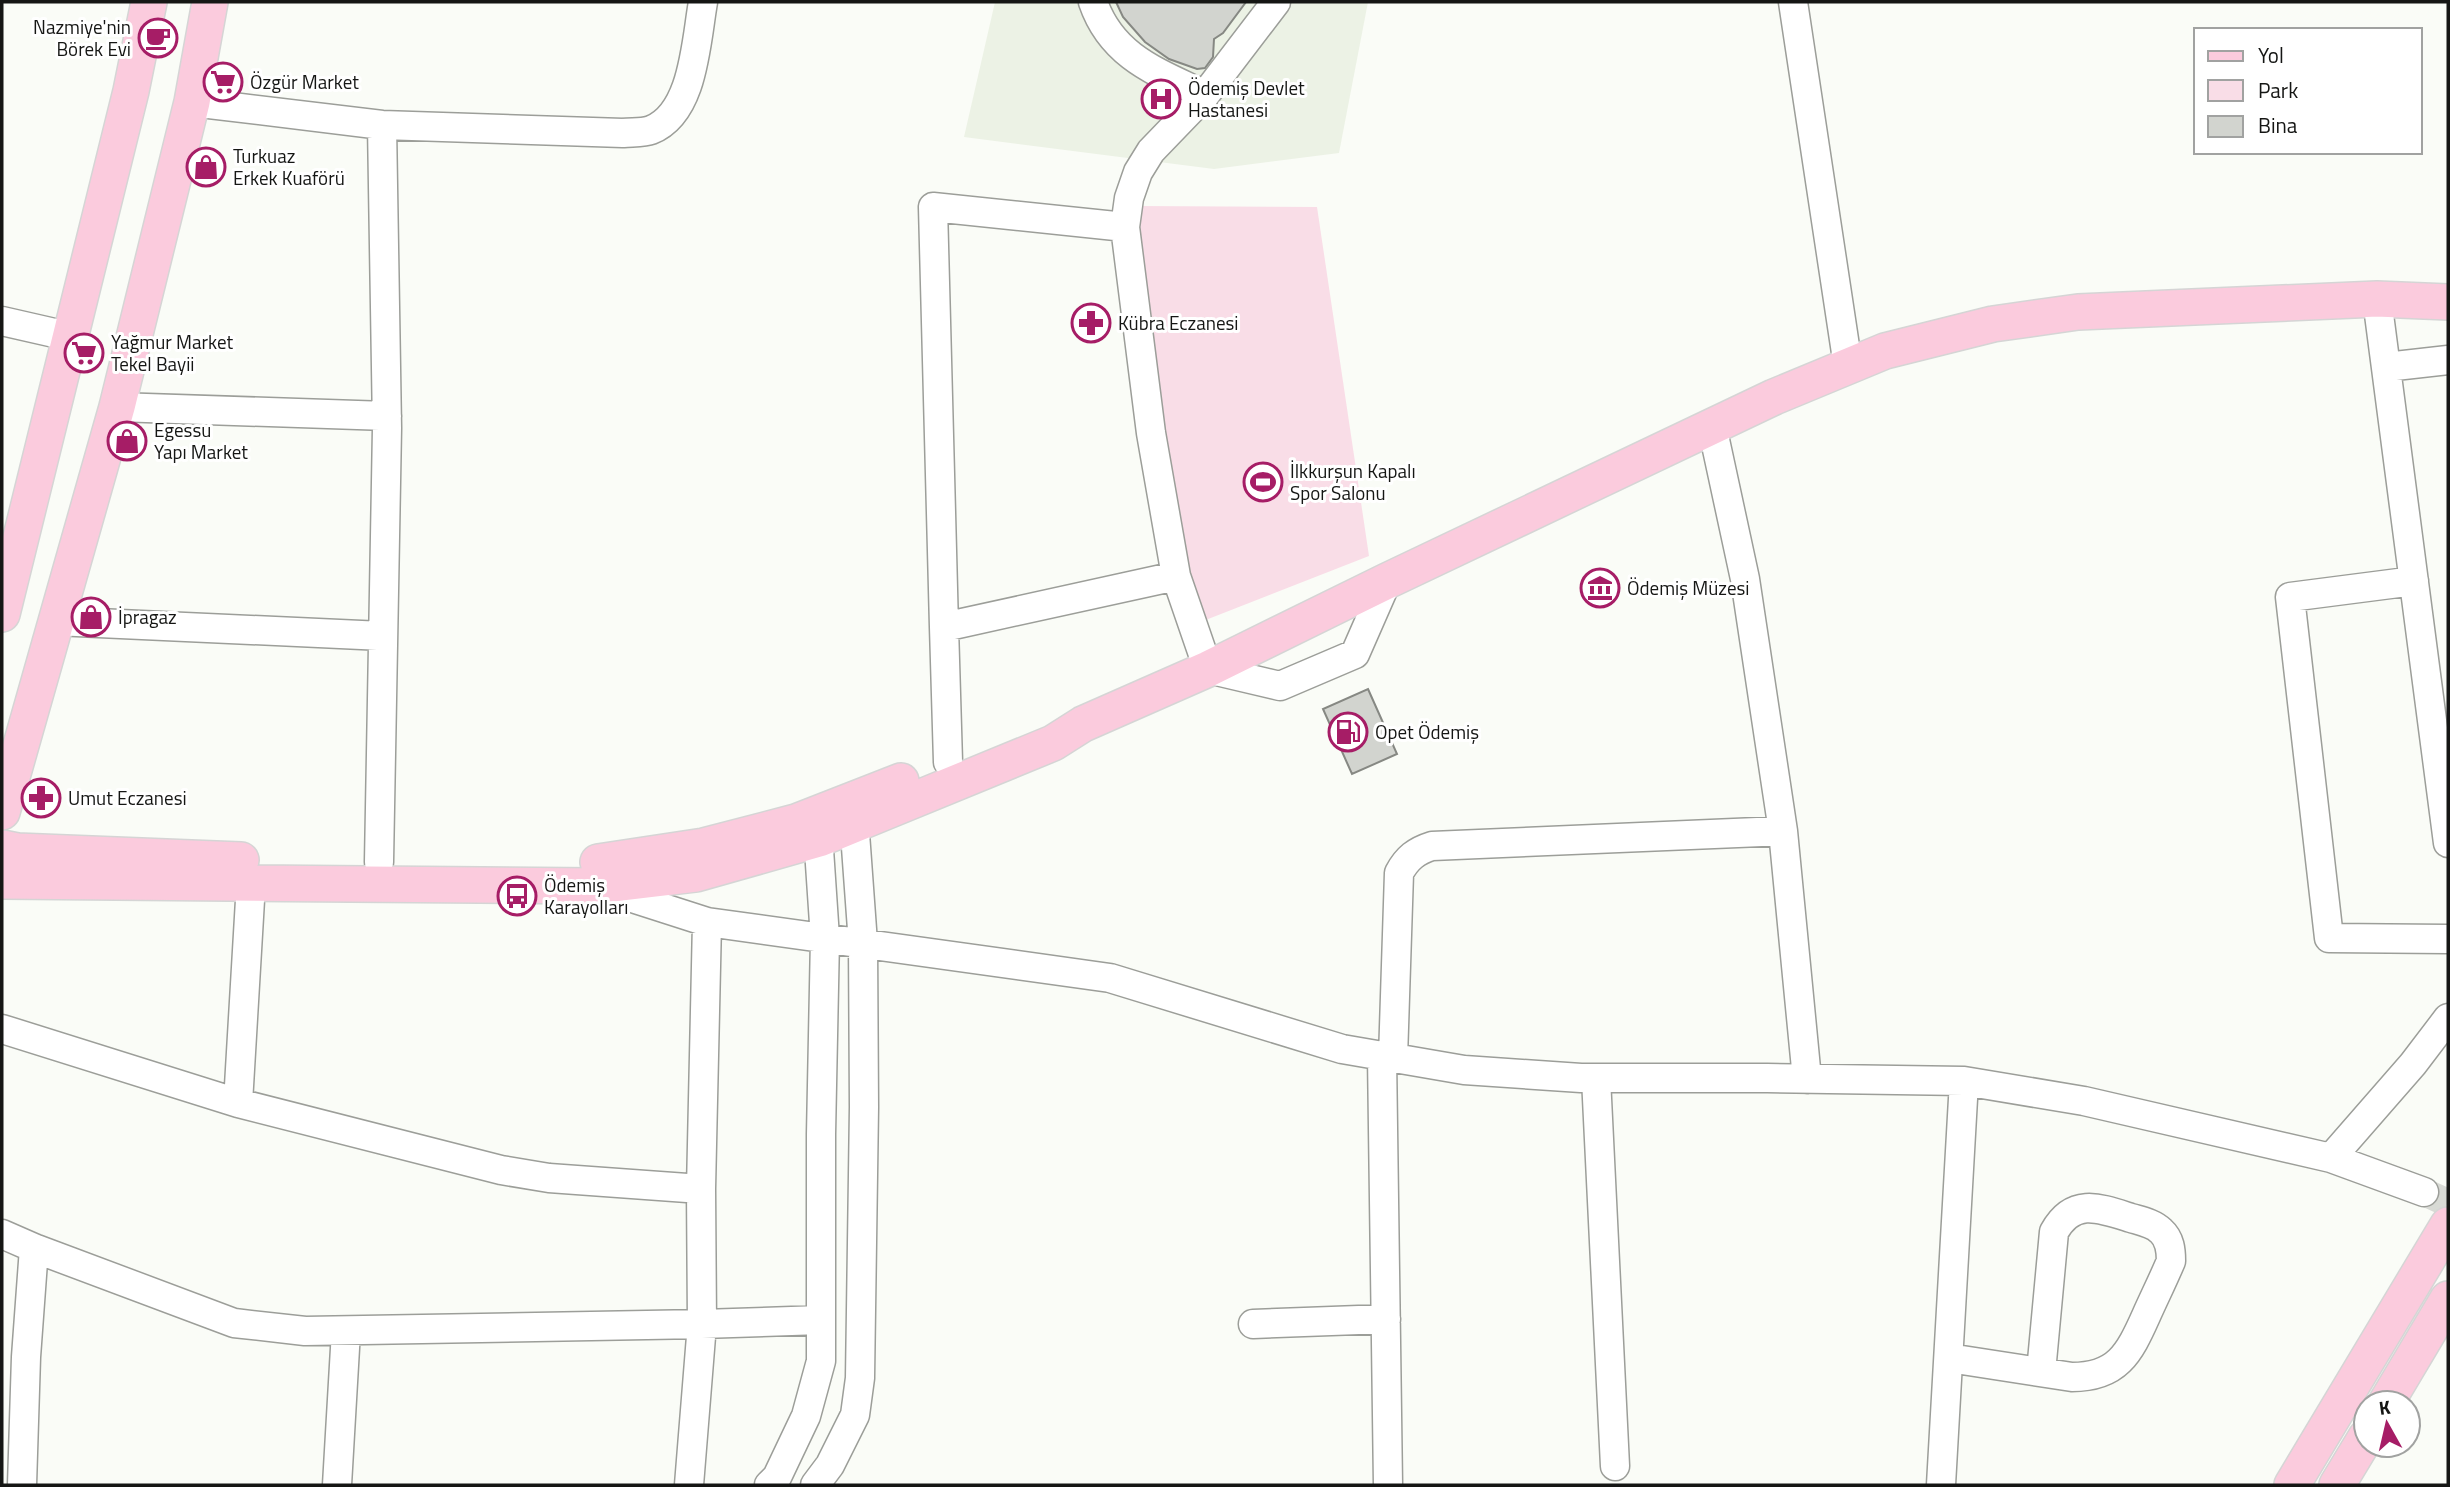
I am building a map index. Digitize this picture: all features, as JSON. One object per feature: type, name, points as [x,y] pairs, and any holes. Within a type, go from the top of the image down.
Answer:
[{"type":"main road","points":[[2,614],[72,337],[131,91],[149,2]]},
{"type":"main road","points":[[2,812],[117,407],[192,102],[211,2]]},
{"type":"main road","points":[[2377,299],[2448,285]]},
{"type":"main road","points":[[2,881],[595,886],[696,874],[853,812],[1053,743],[1083,724],[1208,669],[1712,426],[1885,351],[1993,324],[2078,312],[2377,299],[2448,302]]},
{"type":"main road","points":[[853,812],[948,762],[1041,727],[1083,724]]},
{"type":"main road","points":[[2,848],[17,851],[288,862],[600,862],[704,846],[796,822],[818,826]]},
{"type":"main road","points":[[2292,1485],[2448,1225]]},
{"type":"main road","points":[[2394,1389],[2448,1299]]},
{"type":"main road","points":[[2337,1485],[2353,1459]]},
{"type":"street","points":[[192,102],[382,125],[623,133],[651,131],[674,113],[690,79],[703,2]]},
{"type":"street","points":[[1093,2],[1112,37],[1138,63],[1205,95]]},
{"type":"street","points":[[1276,2],[1205,95],[1151,151],[1129,198],[1125,227],[1151,433],[1176,576],[1208,669],[1280,686],[1355,654],[1387,581]]},
{"type":"street","points":[[1793,2],[1848,366]]},
{"type":"street","points":[[379,862],[387,416],[382,125]]},
{"type":"street","points":[[948,762],[933,207],[1125,227]]},
{"type":"street","points":[[2377,299],[2448,843]]},
{"type":"street","points":[[2,321],[72,337]]},
{"type":"street","points":[[2386,367],[2448,360]]},
{"type":"street","points":[[117,407],[387,416]]},
{"type":"street","points":[[1712,426],[1745,579],[1783,831],[1807,1079]]},
{"type":"street","points":[[944,627],[1176,576]]},
{"type":"street","points":[[2414,581],[2290,597],[2329,938],[2448,939]]},
{"type":"street","points":[[55,621],[383,636]]},
{"type":"street","points":[[815,1485],[830,1465],[855,1415],[860,1378],[863,943],[853,812]]},
{"type":"street","points":[[769,1485],[778,1476],[806,1416],[821,1361],[821,1134],[825,938],[818,826]]},
{"type":"street","points":[[1388,1485],[1385,1319],[1388,1057],[1399,873],[1412,856],[1432,846],[1783,831]]},
{"type":"street","points":[[238,1103],[251,883]]},
{"type":"street","points":[[595,886],[707,922],[1110,978],[1342,1049],[1464,1070],[1596,1078],[1964,1081],[2084,1101],[2331,1158],[2424,1192]]},
{"type":"street","points":[[689,1485],[702,1324],[701,1189],[707,922]]},
{"type":"street","points":[[2331,1158],[2413,1064],[2448,1018]]},
{"type":"street","points":[[2,1029],[238,1103],[501,1170],[549,1178],[701,1189]]},
{"type":"street","points":[[1596,1078],[1615,1466]]},
{"type":"street","points":[[1941,1485],[1964,1081]]},
{"type":"street","points":[[1949,1358],[2072,1377],[2092,1375],[2113,1367],[2131,1349],[2171,1261],[2170,1246],[2162,1231],[2100,1208],[2078,1209],[2062,1219],[2054,1232],[2041,1372]]},
{"type":"street","points":[[2,1234],[234,1323],[304,1331],[821,1320]]},
{"type":"street","points":[[22,1485],[26,1357],[34,1248]]},
{"type":"street","points":[[1253,1324],[1385,1319]]},
{"type":"street","points":[[337,1485],[346,1331]]},
{"type":"shaded area","name":"Ödemiş Devlet Hastanesi","points":[[995,2],[1368,2],[1339,153],[1214,169],[964,137]]},
{"type":"green space","name":"İlkkurşun Kapalı Spor Salonu","points":[[1138,206],[1317,207],[1369,556],[1198,623],[1150,407]]},
{"type":"building","points":[[1116,2],[1246,2],[1223,33],[1214,39],[1213,57],[1205,68],[1197,69],[1169,59],[1145,42],[1123,17]]},
{"type":"building","points":[[1368,689],[1397,754],[1352,774],[1323,709]]},
{"type":"tunnel","points":[[2424,1192],[2448,1203]]},
{"type":"place","name":"Nazmiye'nin Börek Evi","points":[[158,38]]},
{"type":"place","name":"Özgür Market","points":[[223,82]]},
{"type":"place","name":"Ödemiş Devlet Hastanesi","points":[[1161,99]]},
{"type":"place","name":"Turkuaz Erkek Kuaförü","points":[[206,167]]},
{"type":"place","name":"Kübra Eczanesi","points":[[1091,323]]},
{"type":"place","name":"Yağmur Market Tekel Bayii","points":[[84,353]]},
{"type":"place","name":"Egessu Yapı Market","points":[[127,441]]},
{"type":"place","name":"İlkkurşun Kapalı Spor Salonu","points":[[1263,482]]},
{"type":"place","name":"Ödemiş Müzesi","points":[[1600,588]]},
{"type":"place","name":"İpragaz","points":[[91,617]]},
{"type":"place","name":"Opet Ödemiş","points":[[1348,732]]},
{"type":"place","name":"Umut Eczanesi","points":[[41,798]]},
{"type":"place","name":"Ödemiş Karayolları","points":[[517,896]]}]
